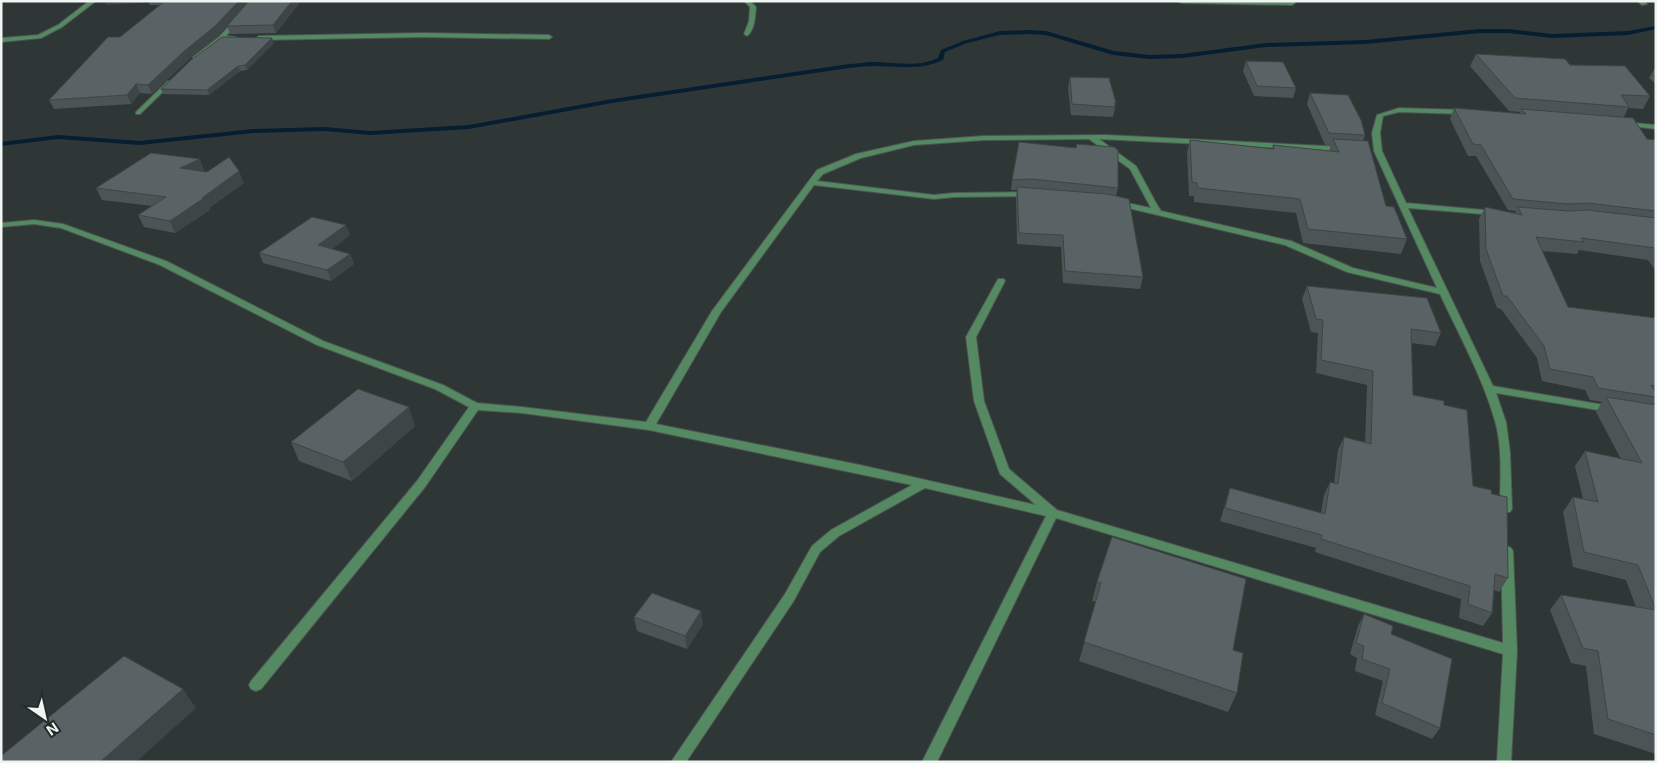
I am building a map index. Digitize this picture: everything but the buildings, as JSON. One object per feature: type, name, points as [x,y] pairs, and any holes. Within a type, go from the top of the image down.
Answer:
[{"type":"street","points":[[1,40],[39,37],[60,26],[93,1]]},
{"type":"street","points":[[190,63],[220,38],[255,1]]},
{"type":"street","points":[[747,1],[753,7],[752,21],[748,34]]},
{"type":"street","points":[[1182,1],[1292,3],[1291,1]]},
{"type":"street","points":[[252,38],[414,35],[549,37]]},
{"type":"street","points":[[220,38],[242,39]]},
{"type":"street","points":[[138,113],[177,76]]},
{"type":"street","points":[[1472,112],[1399,110],[1380,115],[1373,151],[1404,205],[1489,389],[1501,422],[1505,452],[1507,522]]},
{"type":"street","points":[[1617,124],[1656,127]]},
{"type":"street","points":[[650,426],[717,311],[820,172],[859,156],[914,142],[984,138],[1091,137],[1349,150]]},
{"type":"street","points":[[1091,137],[1132,168],[1159,213]]},
{"type":"street","points":[[813,183],[934,197],[954,195],[1039,195]]},
{"type":"street","points":[[1112,202],[1288,244],[1363,274],[1444,292]]},
{"type":"street","points":[[1404,205],[1503,214]]},
{"type":"street","points":[[1,225],[34,222],[62,226],[163,263],[320,343],[439,387],[474,406],[650,426],[1053,513],[1510,651]]},
{"type":"street","points":[[1001,281],[971,337],[979,401],[1004,471],[1053,513]]},
{"type":"street","points":[[1489,389],[1616,410]]},
{"type":"street","points":[[256,685],[421,484],[474,406]]},
{"type":"street","points":[[678,762],[789,598],[816,549],[835,533],[924,484]]},
{"type":"street","points":[[929,762],[1053,513]]},
{"type":"street","points":[[1504,762],[1510,651],[1507,542]]},
{"type":"waterway","points":[[1,144],[58,137],[140,143],[253,131],[325,129],[370,133],[469,127],[612,101],[849,66],[872,64],[925,65],[941,59],[943,51],[965,42],[1000,33],[1046,33],[1113,53],[1149,57],[1182,56],[1266,45],[1365,42],[1480,31],[1509,31],[1552,36],[1628,33],[1656,27]]}]
